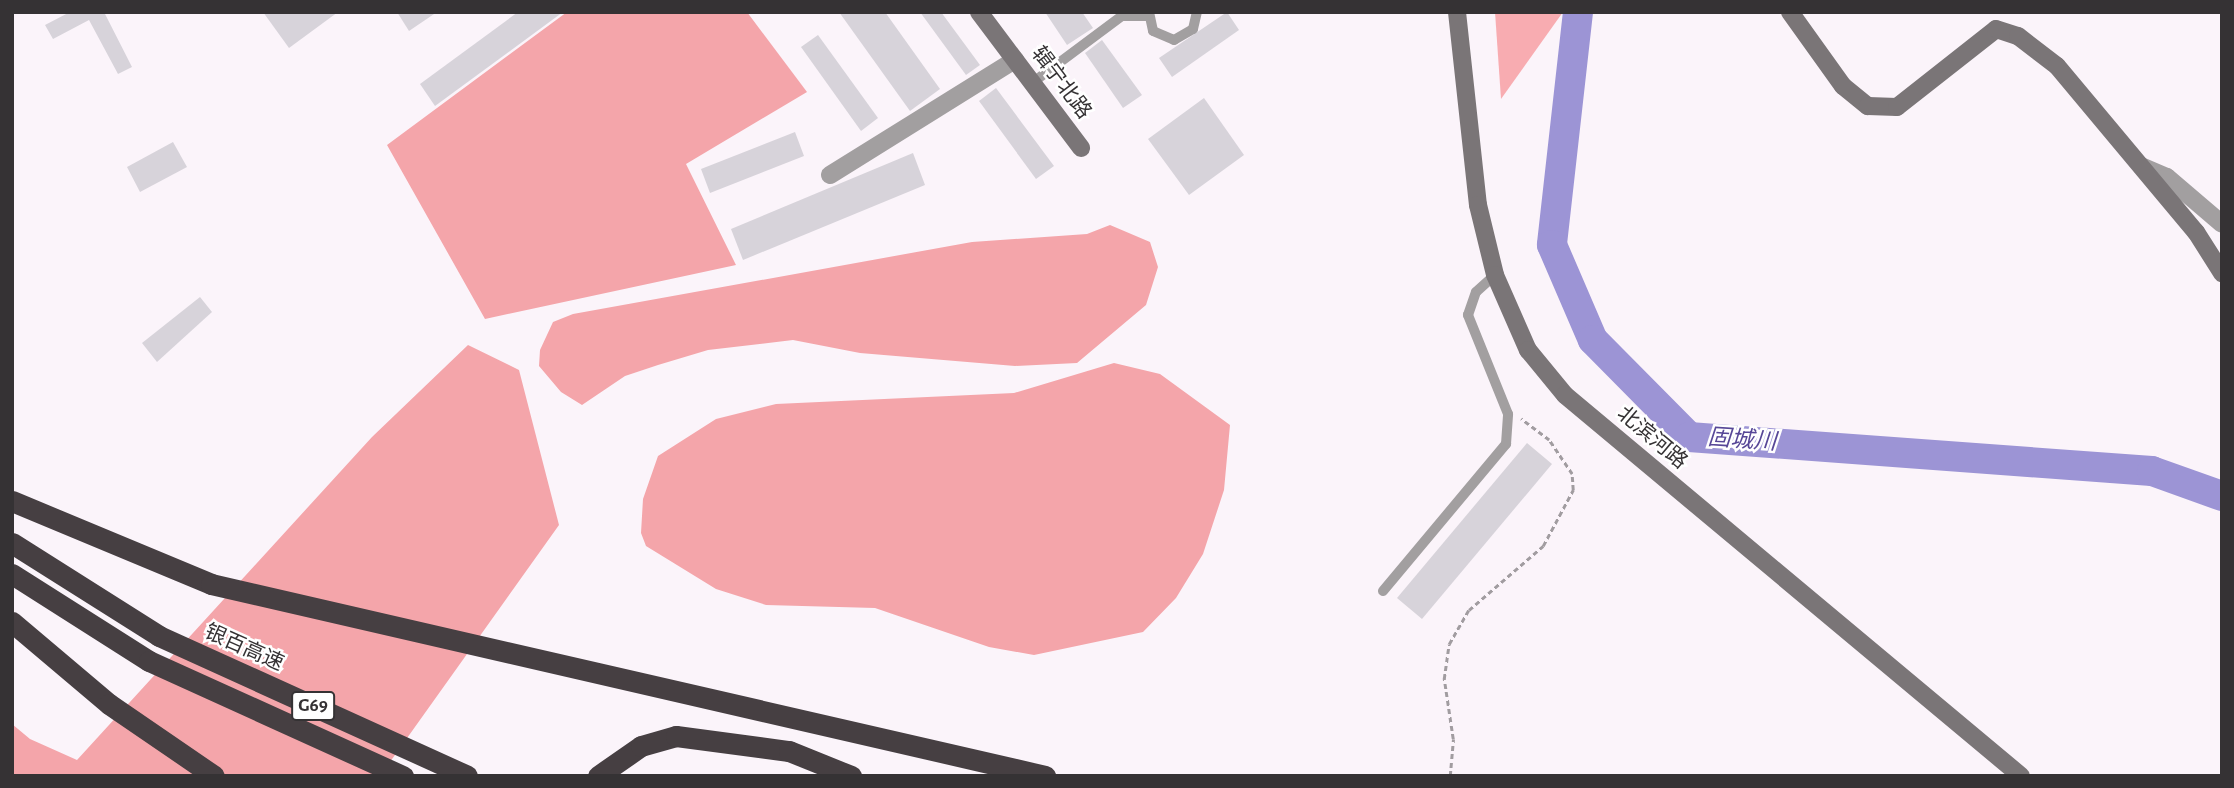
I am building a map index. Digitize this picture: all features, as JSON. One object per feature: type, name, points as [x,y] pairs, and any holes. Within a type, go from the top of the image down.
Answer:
[{"type":"highway","points":[[12,501],[211,584],[575,671],[1045,776]]},
{"type":"highway","name":"银百高速","points":[[12,543],[159,636],[467,776]]},
{"type":"highway","name":"G69","points":[[12,574],[149,661],[402,776]]},
{"type":"highway","points":[[12,622],[110,704],[215,776]]},
{"type":"highway","points":[[597,776],[641,746],[676,736],[789,751],[851,776]]},
{"type":"main road","name":"辑宁北路","points":[[979,12],[1081,148]]},
{"type":"main road","name":"北滨河路","points":[[1457,12],[1478,205],[1494,275],[1528,349],[1565,395],[2021,776]]},
{"type":"main road","points":[[1790,12],[1843,86],[1868,106],[1897,107],[1996,29],[2018,36],[2057,66],[2196,232],[2222,272]]},
{"type":"street","points":[[830,176],[1015,60]]},
{"type":"street","points":[[2141,166],[2167,177],[2222,224]]},
{"type":"lane","points":[[1032,83],[1122,16],[1148,14],[1153,31],[1174,40],[1193,29],[1197,12]]},
{"type":"lane","points":[[1383,591],[1506,444],[1508,414],[1468,315],[1476,292],[1494,275]]},
{"type":"path","points":[[1450,776],[1453,739],[1444,679],[1449,644],[1469,610],[1544,546],[1573,490],[1572,474],[1549,440],[1526,421],[1508,414]]},
{"type":"shaded area","points":[[567,12],[747,12],[807,92],[686,164],[736,265],[485,319],[387,145]]},
{"type":"shaded area","points":[[1495,12],[1563,12],[1501,99]]},
{"type":"shaded area","points":[[1110,225],[1150,242],[1158,267],[1146,305],[1077,363],[1015,366],[860,353],[793,340],[708,350],[658,365],[625,376],[582,405],[561,392],[539,366],[540,350],[553,322],[573,314],[972,242],[1087,234]]},
{"type":"shaded area","points":[[468,345],[519,370],[559,525],[380,776],[12,776],[12,724],[30,739],[77,760],[372,437]]},
{"type":"shaded area","points":[[1114,363],[1160,374],[1230,425],[1224,490],[1203,554],[1176,598],[1143,632],[1034,655],[989,647],[875,608],[766,605],[716,589],[646,546],[641,533],[643,499],[658,456],[716,419],[776,404],[1014,393]]},
{"type":"building","points":[[70,12],[104,12],[132,67],[118,74],[89,20],[53,39],[45,25]]},
{"type":"building","points":[[263,12],[338,12],[289,48]]},
{"type":"building","points":[[397,12],[437,12],[409,31]]},
{"type":"building","points":[[518,12],[563,12],[435,106],[420,84]]},
{"type":"building","points":[[839,12],[885,12],[940,89],[910,111]]},
{"type":"building","points":[[920,12],[941,12],[980,65],[966,75]]},
{"type":"building","points":[[1045,12],[1082,12],[1093,28],[1067,45]]},
{"type":"building","points":[[1227,12],[1239,30],[1172,77],[1159,58]]},
{"type":"building","points":[[818,35],[878,118],[861,131],[801,47]]},
{"type":"building","points":[[1102,40],[1142,95],[1123,108],[1085,53]]},
{"type":"building","points":[[996,88],[1054,166],[1036,179],[979,101]]},
{"type":"building","points":[[1204,98],[1244,155],[1189,195],[1148,139]]},
{"type":"building","points":[[795,132],[804,156],[710,193],[701,169]]},
{"type":"building","points":[[173,142],[187,167],[140,192],[127,167]]},
{"type":"building","points":[[913,153],[925,185],[743,260],[731,229]]},
{"type":"building","points":[[200,297],[212,312],[157,362],[142,343]]},
{"type":"building","points":[[1527,443],[1552,464],[1422,619],[1397,598]]},
{"type":"waterway","name":"固城川","points":[[1578,12],[1552,245],[1593,340],[1689,437],[2152,471],[2222,496]]}]
